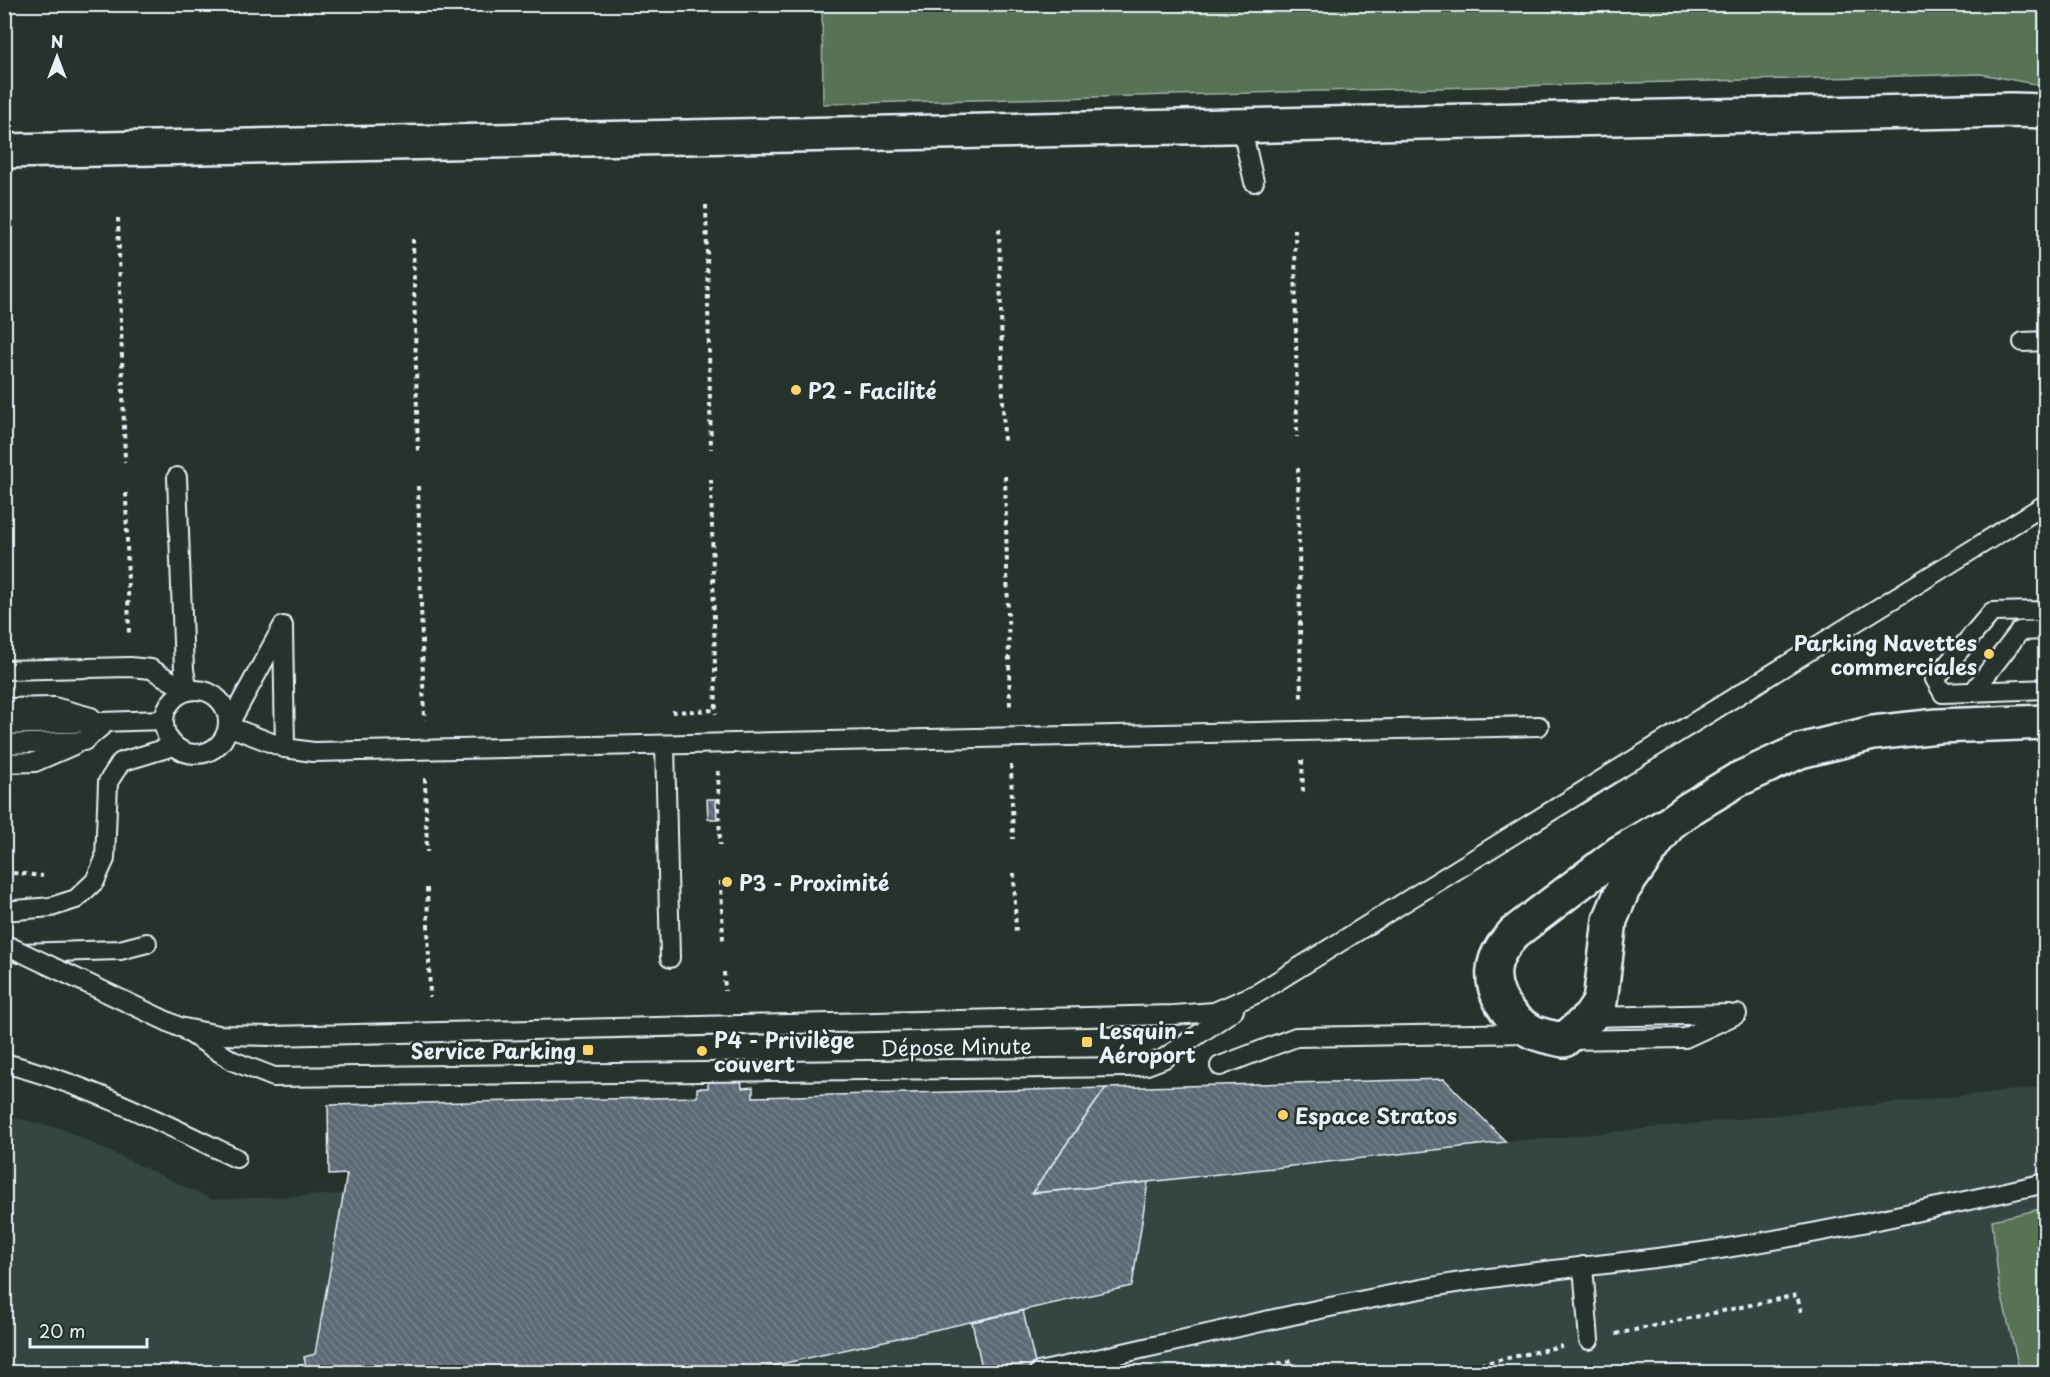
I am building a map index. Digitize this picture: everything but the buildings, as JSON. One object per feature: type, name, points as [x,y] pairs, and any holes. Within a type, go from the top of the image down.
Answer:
[{"type":"street","points":[[4,151],[2046,111]]},
{"type":"street","points":[[1670,823],[1623,889],[1610,920],[1600,1002],[1590,1017],[1550,1037],[1515,1021],[1504,1009],[1495,988],[1493,970],[1501,949],[1514,933],[1620,853],[1737,780],[1800,751],[1873,733],[1938,726],[2046,722]]},
{"type":"lane","points":[[1241,125],[1254,182]]},
{"type":"lane","points":[[2023,342],[2046,341]]},
{"type":"lane","points":[[177,477],[184,670],[188,691]]},
{"type":"lane","points":[[4,944],[179,1027],[219,1035],[271,1036],[1174,1016],[1214,1012],[1258,993],[1736,697],[1998,531],[2046,504]]},
{"type":"lane","points":[[2046,611],[1992,612],[1935,679],[1943,693],[2046,689]]},
{"type":"lane","points":[[188,691],[167,706],[164,732],[174,746],[183,752],[192,755],[202,754],[219,744],[283,626],[285,748]]},
{"type":"lane","points":[[1973,692],[2020,630],[2046,630]]},
{"type":"lane","points":[[4,670],[130,667],[151,669],[188,691],[208,692],[217,698],[224,706],[228,726]]},
{"type":"lane","points":[[4,708],[54,707],[107,722]]},
{"type":"lane","points":[[4,725],[164,720]]},
{"type":"lane","points":[[4,763],[34,762],[84,741],[107,722]]},
{"type":"lane","points":[[228,726],[285,748],[313,752],[1539,726]]},
{"type":"lane","points":[[4,744],[84,741]]},
{"type":"lane","points":[[665,744],[670,958]]},
{"type":"lane","points":[[4,911],[51,907],[76,899],[95,881],[105,859],[108,782],[121,762],[174,746]]},
{"type":"lane","points":[[4,953],[120,950],[147,943]]},
{"type":"lane","name":"Dépose Minute","points":[[179,1027],[233,1061],[274,1077],[1127,1067],[1148,1065],[1163,1059],[1258,993]]},
{"type":"lane","points":[[1220,1066],[1296,1037],[1685,1038],[1737,1014],[1590,1017]]},
{"type":"lane","points":[[4,1063],[37,1071],[133,1109],[236,1158]]},
{"type":"lane","points":[[1039,1372],[1337,1305],[1502,1276],[1730,1248],[1828,1231],[2046,1183]]},
{"type":"lane","points":[[1583,1266],[1589,1341]]},
{"type":"path","points":[[706,205],[711,449]]},
{"type":"path","points":[[118,218],[125,462]]},
{"type":"path","points":[[999,229],[1004,442]]},
{"type":"path","points":[[1295,229],[1297,437]]},
{"type":"path","points":[[413,239],[418,455]]},
{"type":"path","points":[[1298,468],[1301,703]]},
{"type":"path","points":[[1005,476],[1010,709]]},
{"type":"path","points":[[711,479],[716,718]]},
{"type":"path","points":[[418,486],[424,723]]},
{"type":"path","points":[[126,493],[129,639]]},
{"type":"path","points":[[672,712],[716,710]]},
{"type":"path","points":[[1302,758],[1303,792]]},
{"type":"path","points":[[1011,761],[1013,839]]},
{"type":"path","points":[[718,768],[720,845]]},
{"type":"path","points":[[425,775],[426,852]]},
{"type":"path","points":[[1014,873],[1016,935]]},
{"type":"path","points":[[722,881],[723,940]]},
{"type":"path","points":[[427,888],[430,997]]},
{"type":"path","points":[[724,972],[725,991]]},
{"type":"path","points":[[1445,1372],[1797,1295],[1802,1316]]},
{"type":"path","points":[[1216,1372],[1252,1370],[1293,1361],[1295,1372]]},
{"type":"shaded area","points":[[2045,1087],[2045,1372],[5,1372],[5,1116],[62,1129],[213,1200],[1546,1139]]},
{"type":"green space","points":[[822,5],[2045,5],[2045,86],[1981,74],[823,104]]},
{"type":"green space","points":[[2045,1208],[2045,1372],[2020,1372],[1999,1285],[1992,1220]]},
{"type":"place","name":"P2 - Facilité","points":[[796,390]]},
{"type":"place","name":"Parking Navettes commerciales","points":[[1989,654]]},
{"type":"place","name":"P3 - Proximité","points":[[727,882]]},
{"type":"place","name":"Lesquin – Aéroport","points":[[1087,1042]]},
{"type":"place","name":"Service Parking","points":[[588,1050]]},
{"type":"place","name":"P4 - Privilège couvert","points":[[702,1051]]},
{"type":"place","name":"Espace Stratos","points":[[1283,1115]]}]
